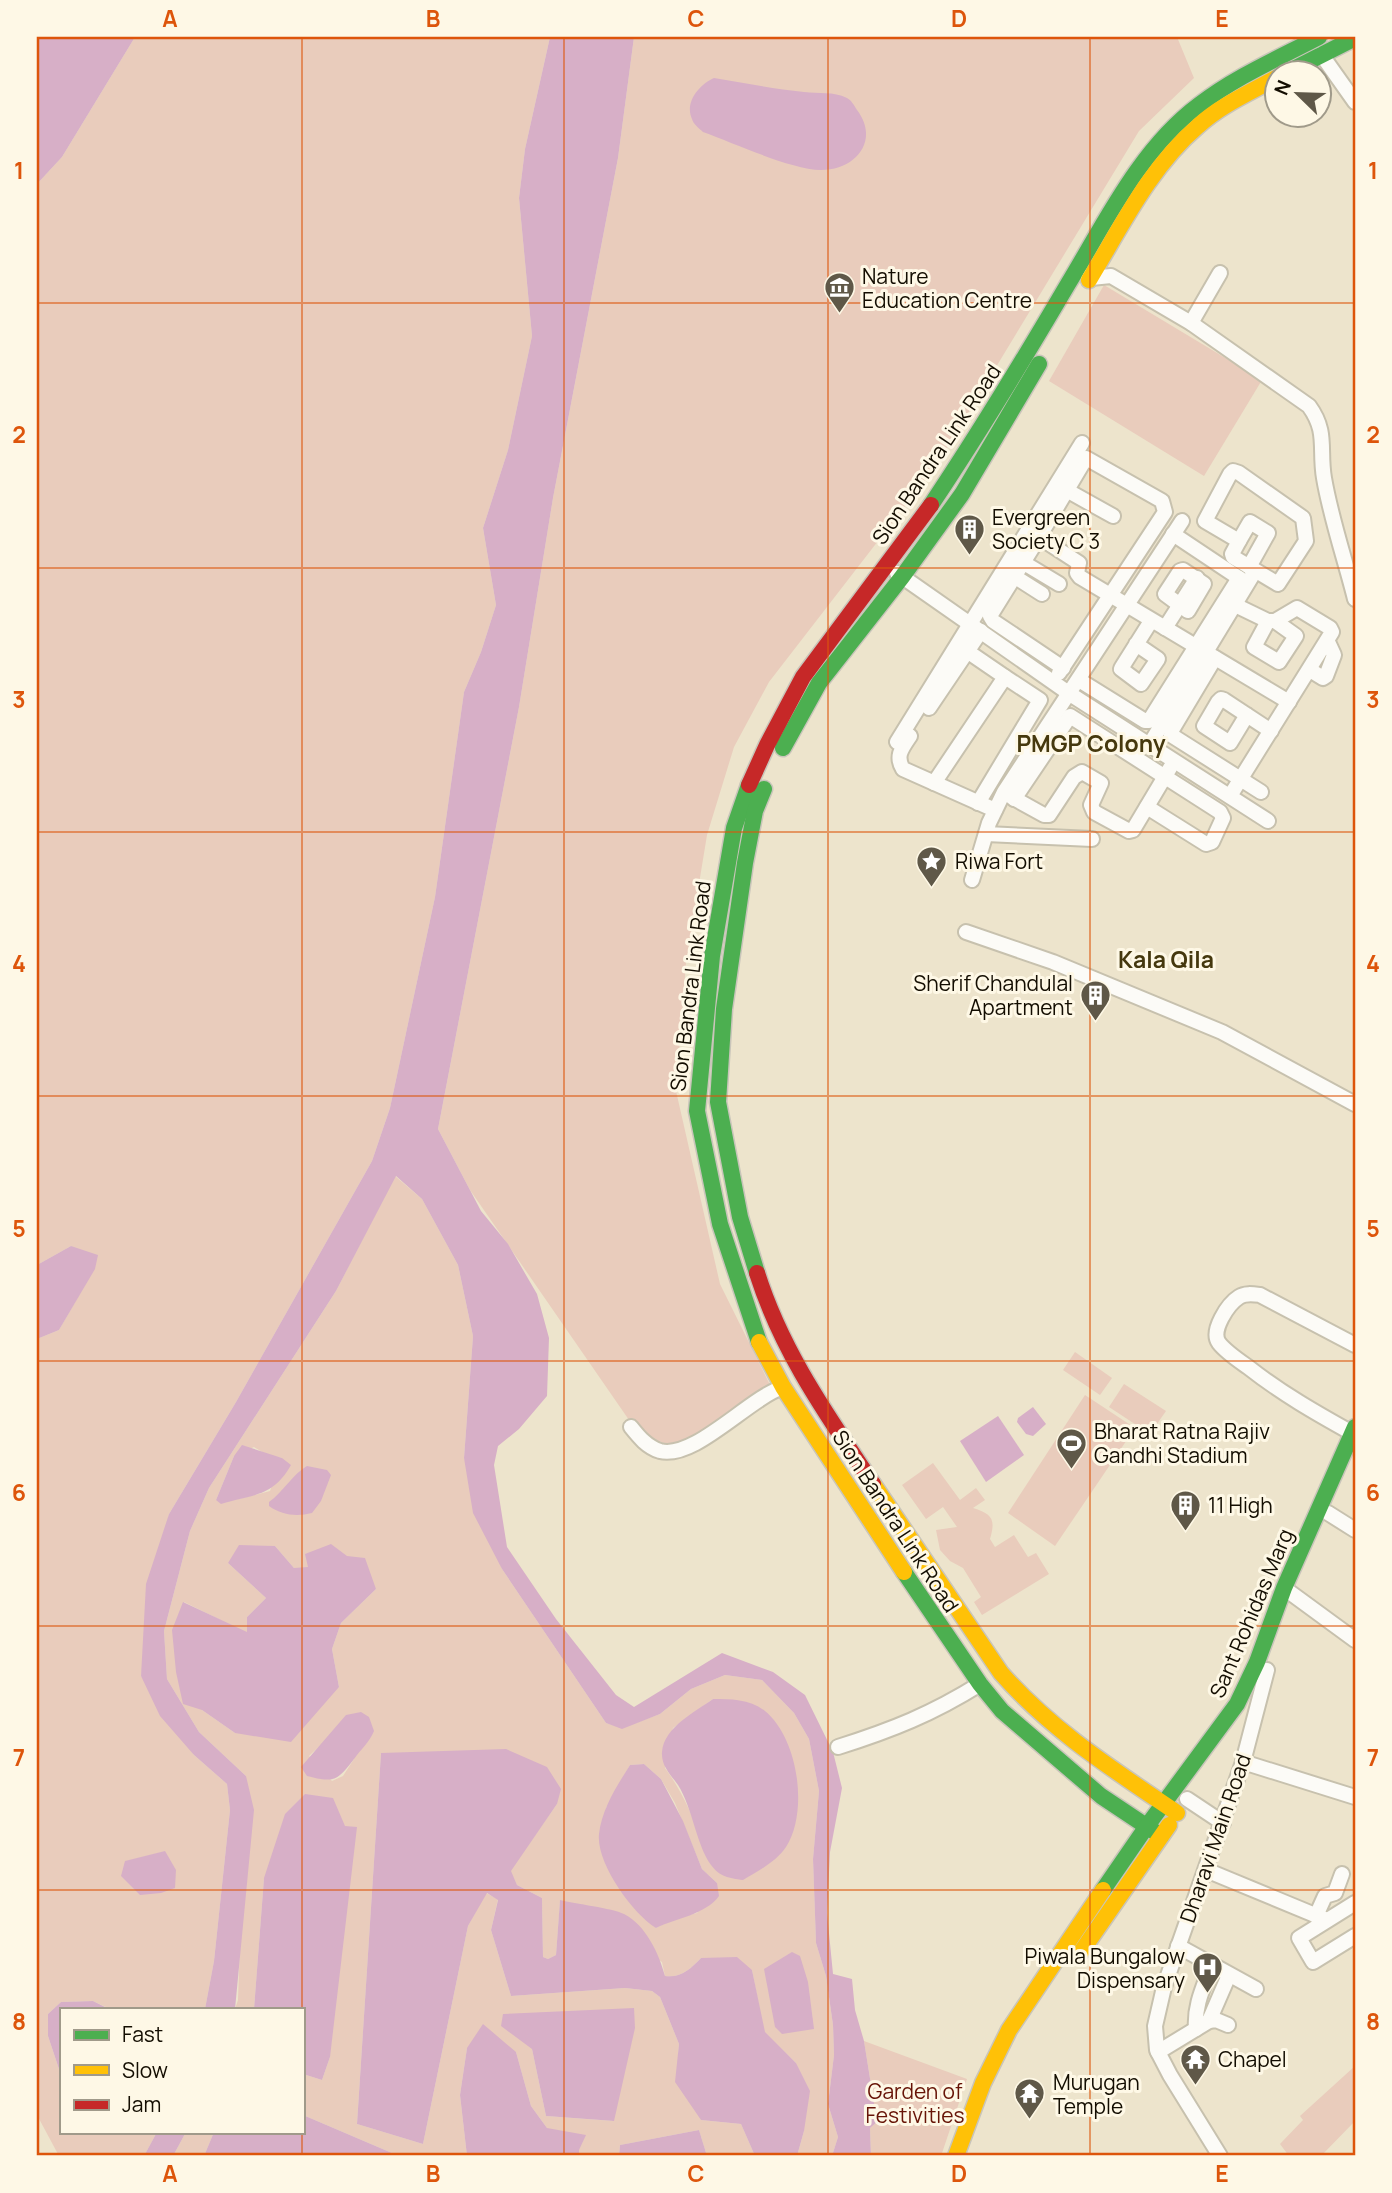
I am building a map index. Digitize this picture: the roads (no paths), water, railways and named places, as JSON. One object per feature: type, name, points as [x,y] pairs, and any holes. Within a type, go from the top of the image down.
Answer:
[{"type":"main road","points":[[1310,60],[1355,38]]},
{"type":"main road","name":"Sion Bandra Link Road","points":[[1161,1836],[1101,1796],[1002,1711],[980,1684],[922,1599],[783,1387],[760,1343],[720,1224],[697,1111],[712,956],[734,828],[742,801],[767,745],[803,677],[932,504],[1085,274],[1140,168],[1171,130],[1198,105],[1244,75],[1310,39]]},
{"type":"main road","points":[[1078,299],[1085,274],[1174,150],[1219,109],[1262,86]]},
{"type":"main road","points":[[1059,331],[962,494],[902,577],[819,683],[782,748],[755,811],[724,1009],[718,1102],[740,1217],[769,1311],[808,1388],[1001,1673],[1029,1706],[1072,1743],[1170,1808]]},
{"type":"main road","name":"Sant Rohidas Marg","points":[[1321,1520],[1354,1430]]},
{"type":"main road","name":"Sant Rohidas Marg","points":[[1170,1808],[1177,1788],[1237,1704],[1355,1451]]},
{"type":"main road","points":[[891,1552],[911,1540]]},
{"type":"main road","points":[[922,1599],[941,1585]]},
{"type":"main road","name":"Sant Rohidas Marg","points":[[1170,1808],[1187,1799],[1248,1708],[1267,1670],[1289,1591]]},
{"type":"main road","points":[[956,2156],[983,2081],[999,2045],[1018,2013],[1147,1826],[1170,1808]]},
{"type":"main road","points":[[970,2156],[994,2087],[1013,2049],[1161,1836],[1170,1808]]},
{"type":"street","points":[[1321,54],[1355,102]]},
{"type":"street","points":[[1191,323],[1220,273]]},
{"type":"street","points":[[1085,274],[1111,276],[1191,323],[1309,406],[1318,419],[1322,436],[1324,477],[1355,599]]},
{"type":"street","points":[[1063,668],[990,619],[1010,573],[1024,563],[1039,537],[1082,443]]},
{"type":"street","points":[[897,743],[1010,573],[1062,488],[1088,458],[1162,501],[1165,512],[1054,682]]},
{"type":"street","points":[[1173,534],[1248,575],[1275,584],[1281,581],[1306,541],[1303,518],[1233,471],[1205,519],[1206,523],[1239,541]]},
{"type":"street","points":[[1062,488],[1112,516]]},
{"type":"street","points":[[1009,795],[1070,694],[1182,520]]},
{"type":"street","points":[[1213,631],[1235,604],[1268,533],[1250,522],[1232,556],[1248,575]]},
{"type":"street","points":[[1039,537],[1079,563],[1077,573],[1080,577],[1289,702]]},
{"type":"street","points":[[1024,563],[1059,584]]},
{"type":"street","points":[[887,565],[1070,694],[1268,821]]},
{"type":"street","points":[[1010,573],[1042,594]]},
{"type":"street","points":[[1150,744],[1206,653],[1213,631],[1248,575]]},
{"type":"street","points":[[1136,644],[1179,606],[1197,578]]},
{"type":"street","points":[[1230,796],[1332,632],[1302,610],[1292,610],[1271,621],[1235,604]]},
{"type":"street","points":[[975,627],[967,651],[898,756],[898,762],[903,769],[995,810]]},
{"type":"street","points":[[967,651],[1040,700],[978,803]]},
{"type":"street","points":[[934,783],[1005,677]]},
{"type":"street","points":[[1079,680],[1145,721],[1169,712]]},
{"type":"street","points":[[1169,712],[1173,737],[1261,792]]},
{"type":"street","points":[[1247,715],[1271,731]]},
{"type":"street","points":[[972,880],[995,810],[1070,716],[1222,814],[1223,820],[1212,842],[1206,844],[1147,807]]},
{"type":"street","points":[[1009,795],[1044,815],[1049,815],[1074,777],[1082,772],[1101,783],[1091,809],[1129,831],[1133,830],[1174,760]]},
{"type":"street","points":[[986,834],[1092,839]]},
{"type":"street","points":[[965,932],[1065,967],[1222,1032],[1355,1104]]},
{"type":"street","points":[[1354,1430],[1279,1391],[1229,1353],[1217,1340],[1216,1333],[1230,1305],[1240,1296],[1251,1293],[1260,1295],[1355,1345]]},
{"type":"street","points":[[631,1427],[652,1448],[663,1452],[677,1452],[694,1445],[768,1392],[783,1387]]},
{"type":"street","points":[[1321,1520],[1355,1530]]},
{"type":"street","points":[[1289,1591],[1355,1640]]},
{"type":"street","name":"Dharavi Main Road","points":[[1220,2156],[1205,2136],[1158,2052],[1155,2026],[1164,1987],[1223,1823],[1267,1670]]},
{"type":"street","points":[[838,1747],[908,1724],[980,1684]]},
{"type":"street","points":[[1242,1762],[1355,1797]]},
{"type":"street","points":[[1187,1799],[1223,1823]]},
{"type":"street","points":[[1206,1870],[1321,1918]]},
{"type":"street","points":[[1321,1918],[1325,1896],[1335,1893],[1342,1874]]},
{"type":"street","points":[[1355,1903],[1321,1918],[1299,1938],[1313,1962],[1355,1936]]},
{"type":"street","points":[[1178,1946],[1256,1989]]},
{"type":"street","points":[[1202,2025],[1195,2015],[1212,1964]]},
{"type":"street","points":[[1202,2025],[1229,1975]]},
{"type":"street","points":[[1158,2052],[1202,2025],[1216,2020],[1228,2025]]},
{"type":"place","name":"Nature Education Centre","points":[[839,315]]},
{"type":"place","name":"Evergreen Society C 3","points":[[969,556]]},
{"type":"place","name":"Riwa Fort","points":[[932,888]]},
{"type":"place","name":"Sherif Chandulal Apartment","points":[[1096,1022]]},
{"type":"place","name":"Bharat Ratna Rajiv Gandhi Stadium","points":[[1071,1470]]},
{"type":"place","name":"11 High","points":[[1185,1532]]},
{"type":"place","name":"Piwala Bungalow Dispensary","points":[[1208,1995]]},
{"type":"place","name":"Chapel","points":[[1195,2086]]},
{"type":"place","name":"Murugan Temple","points":[[1030,2121]]},
{"type":"district","name":"PMGP Colony","points":[[1091,743]]},
{"type":"district","name":"Kala Qila","points":[[1166,959]]},
{"type":"park label","name":"Garden of Festivities","points":[[915,2103]]}]
